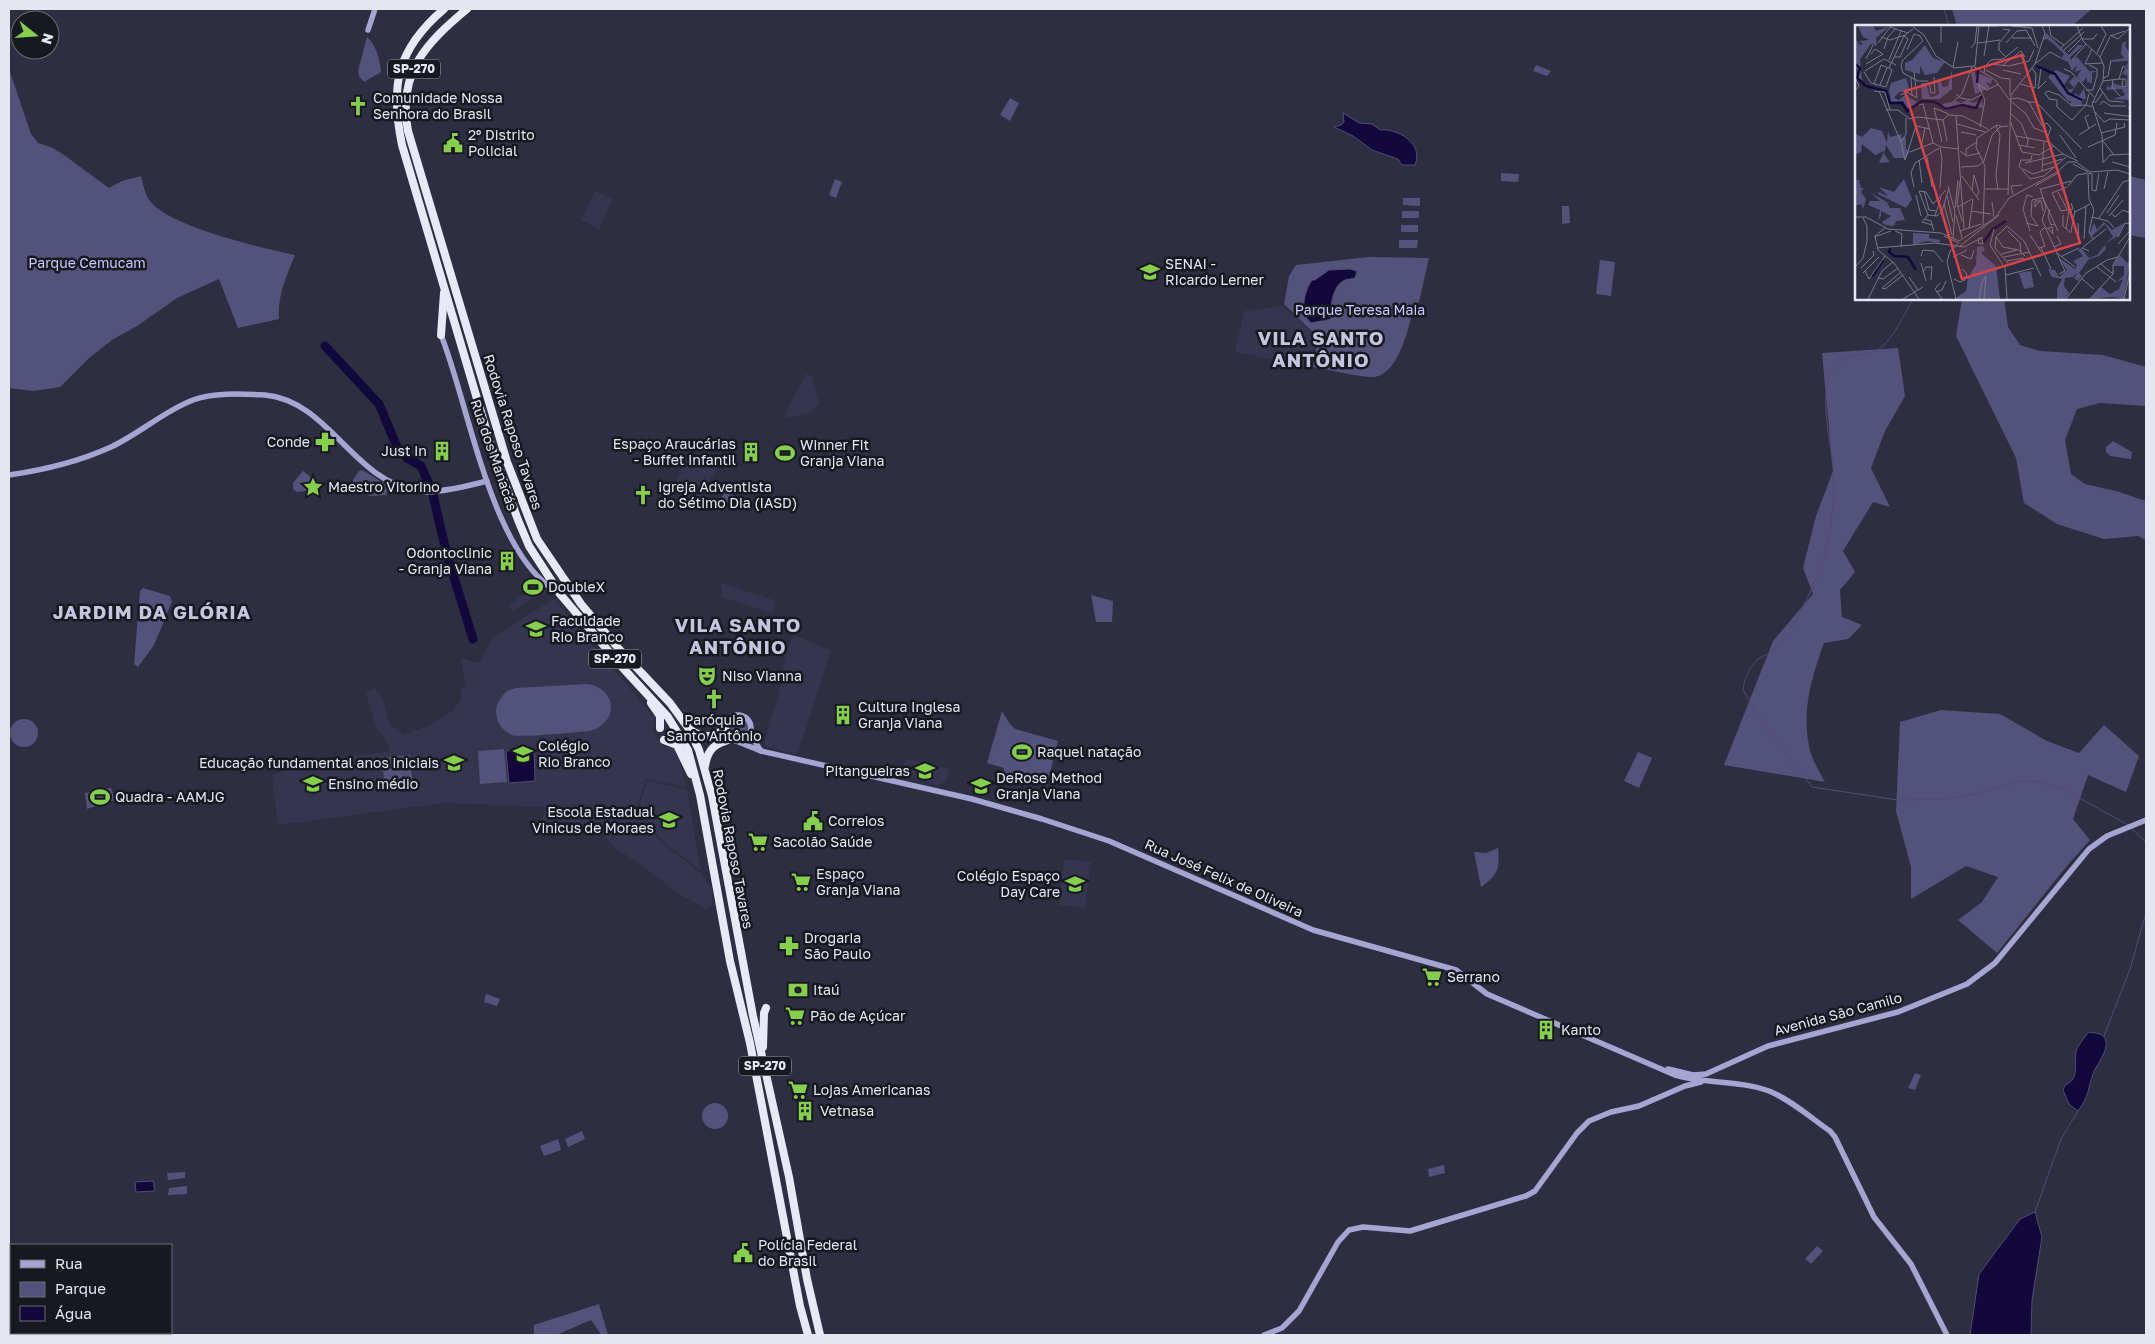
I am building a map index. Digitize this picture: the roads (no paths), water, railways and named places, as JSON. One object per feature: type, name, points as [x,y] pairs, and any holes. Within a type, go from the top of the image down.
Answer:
[{"type":"highway","name":"Rodovia Raposo Tavares","points":[[444,9],[422,31],[405,57],[396,90],[396,113],[402,145],[491,446],[518,520],[530,546],[560,594],[589,630],[668,717],[682,739],[691,760],[700,795],[730,961],[750,1043],[800,1306],[808,1335]]},
{"type":"highway","name":"Rodovia Raposo Tavares","points":[[467,9],[438,34],[416,61],[407,88],[407,125],[507,462],[537,539],[555,568],[600,628],[670,703],[689,729],[704,768],[712,796],[728,892],[820,1335]]},
{"type":"highway","points":[[441,335],[444,286]]},
{"type":"highway","points":[[641,686],[660,716],[660,728]]},
{"type":"highway","points":[[689,729],[704,737],[715,735],[725,729]]},
{"type":"highway","points":[[664,740],[674,743],[679,748],[700,795]]},
{"type":"highway","points":[[704,768],[707,755],[713,746],[734,740]]},
{"type":"highway","points":[[763,1059],[764,1012],[766,1008]]},
{"type":"main road","points":[[368,30],[375,9]]},
{"type":"main road","name":"Rua dos Manacás","points":[[441,335],[487,481],[522,559],[548,587],[560,594]]},
{"type":"main road","points":[[9,475],[40,470],[87,458],[136,434],[192,401],[212,396],[249,395],[274,397],[296,405],[325,426],[364,465],[381,478],[396,485],[430,492],[487,481]]},
{"type":"main road","points":[[750,734],[744,740],[734,740],[727,734],[725,729],[729,719],[740,715],[750,722],[750,734],[761,751]]},
{"type":"main road","name":"Rua José Felix de Oliveira","points":[[734,740],[761,751],[972,799],[1109,841],[1304,927],[1456,970],[1487,994],[1661,1068],[1692,1077],[1770,1092],[1789,1102],[1830,1131],[1839,1145],[1874,1217],[1912,1264],[1947,1335]]},
{"type":"main road","name":"Avenida São Camilo","points":[[1264,1335],[1282,1328],[1299,1311],[1338,1242],[1349,1230],[1362,1227],[1410,1231],[1526,1196],[1535,1191],[1577,1133],[1590,1121],[1611,1112],[1652,1101],[1768,1046],[1898,1012],[1976,978],[1995,963],[2089,849],[2107,836],[2146,820]]},
{"type":"main road","name":"Avenida São Camilo","points":[[1685,1086],[1692,1077]]},
{"type":"water","points":[[1343,113],[1359,123],[1372,124],[1380,130],[1394,132],[1408,139],[1416,150],[1415,165],[1402,165],[1398,159],[1372,150],[1353,136],[1334,127],[1344,122]]},
{"type":"water","points":[[1350,269],[1357,271],[1355,278],[1343,281],[1336,288],[1331,304],[1331,319],[1311,323],[1305,313],[1304,302],[1312,280],[1315,280],[1329,270]]},
{"type":"water","points":[[534,749],[535,781],[509,783],[506,751]]},
{"type":"water","points":[[2089,1032],[2103,1036],[2106,1046],[2078,1111],[2069,1104],[2063,1090],[2065,1085],[2075,1075],[2076,1052]]},
{"type":"water","points":[[153,1181],[155,1191],[136,1192],[135,1182]]},
{"type":"water","points":[[2035,1212],[2042,1237],[2032,1300],[2031,1335],[1970,1335],[1979,1274],[2020,1219]]},
{"type":"waterway","points":[[1944,9],[1949,25]]},
{"type":"waterway","points":[[1912,300],[1898,326],[1884,345],[1873,352],[1841,360],[1832,370],[1828,382],[1826,410],[1834,491],[1832,516],[1823,561],[1812,588],[1790,630],[1774,650],[1754,663],[1746,678],[1743,690],[1763,724],[1812,787],[1898,800],[1944,799],[1979,793],[2019,781],[2040,782],[2062,788],[2128,825]]},
{"type":"waterway","points":[[325,346],[379,404],[397,447],[407,458],[421,466],[432,491],[447,555],[473,639]]},
{"type":"waterway","points":[[2131,828],[2146,842]]},
{"type":"waterway","points":[[2104,1036],[2130,969],[2146,913]]},
{"type":"waterway","points":[[2035,1212],[2061,1139],[2078,1111]]},
{"type":"place","name":"Comunidade Nossa Senhora do Brasil","points":[[358,106]]},
{"type":"place","name":"2º Distrito Policial","points":[[453,143]]},
{"type":"place","name":"SENAI - RIcardo Lerner","points":[[1150,272]]},
{"type":"place","name":"Conde","points":[[325,442]]},
{"type":"place","name":"Just In","points":[[442,451]]},
{"type":"place","name":"Espaço Araucárias - Buffet Infantil","points":[[751,452]]},
{"type":"place","name":"Winner Fit Granja Viana","points":[[785,453]]},
{"type":"place","name":"Maestro Vitorino","points":[[313,487]]},
{"type":"place","name":"Igreja Adventista do Sétimo Dia (IASD)","points":[[643,495]]},
{"type":"place","name":"Odontoclinic - Granja Viana","points":[[507,561]]},
{"type":"place","name":"DoubleX","points":[[533,587]]},
{"type":"place","name":"Faculdade Rio Branco","points":[[536,629]]},
{"type":"place","name":"Niso Vianna","points":[[707,676]]},
{"type":"place","name":"Paróquia Santo Antônio","points":[[714,699]]},
{"type":"place","name":"Cultura Inglesa Granja Viana","points":[[843,715]]},
{"type":"place","name":"Raquel natação","points":[[1022,752]]},
{"type":"place","name":"Colégio Rio Branco","points":[[523,754]]},
{"type":"place","name":"Educação fundamental anos iniciais","points":[[454,763]]},
{"type":"place","name":"Pitangueiras","points":[[925,771]]},
{"type":"place","name":"Ensino médio","points":[[313,784]]},
{"type":"place","name":"DeRose Method Granja Viana","points":[[981,786]]},
{"type":"place","name":"Quadra - AAMJG","points":[[100,797]]},
{"type":"place","name":"Escola Estadual Vinicus de Moraes","points":[[669,820]]},
{"type":"place","name":"Correios","points":[[813,821]]},
{"type":"place","name":"Sacolão Saúde","points":[[758,842]]},
{"type":"place","name":"Espaço Granja Viana","points":[[801,882]]},
{"type":"place","name":"Colégio Espaço Day Care","points":[[1075,884]]},
{"type":"place","name":"Drogaria São Paulo","points":[[789,946]]},
{"type":"place","name":"Serrano","points":[[1432,977]]},
{"type":"place","name":"Itaú","points":[[798,990]]},
{"type":"place","name":"Pão de Açúcar","points":[[795,1016]]},
{"type":"place","name":"Kanto","points":[[1546,1030]]},
{"type":"place","name":"Lojas Americanas","points":[[798,1090]]},
{"type":"place","name":"Vetnasa","points":[[805,1111]]},
{"type":"place","name":"Polícia Federal do Brasil","points":[[743,1253]]},
{"type":"district","name":"VILA SANTO ANTÔNIO","points":[[1321,349]]},
{"type":"district","name":"JARDIM DA GLÓRIA","points":[[152,612]]},
{"type":"district","name":"VILA SANTO ANTÔNIO","points":[[738,636]]},
{"type":"park label","name":"Parque Cemucam","points":[[87,263]]},
{"type":"park label","name":"Parque Teresa Maia","points":[[1360,310]]}]
